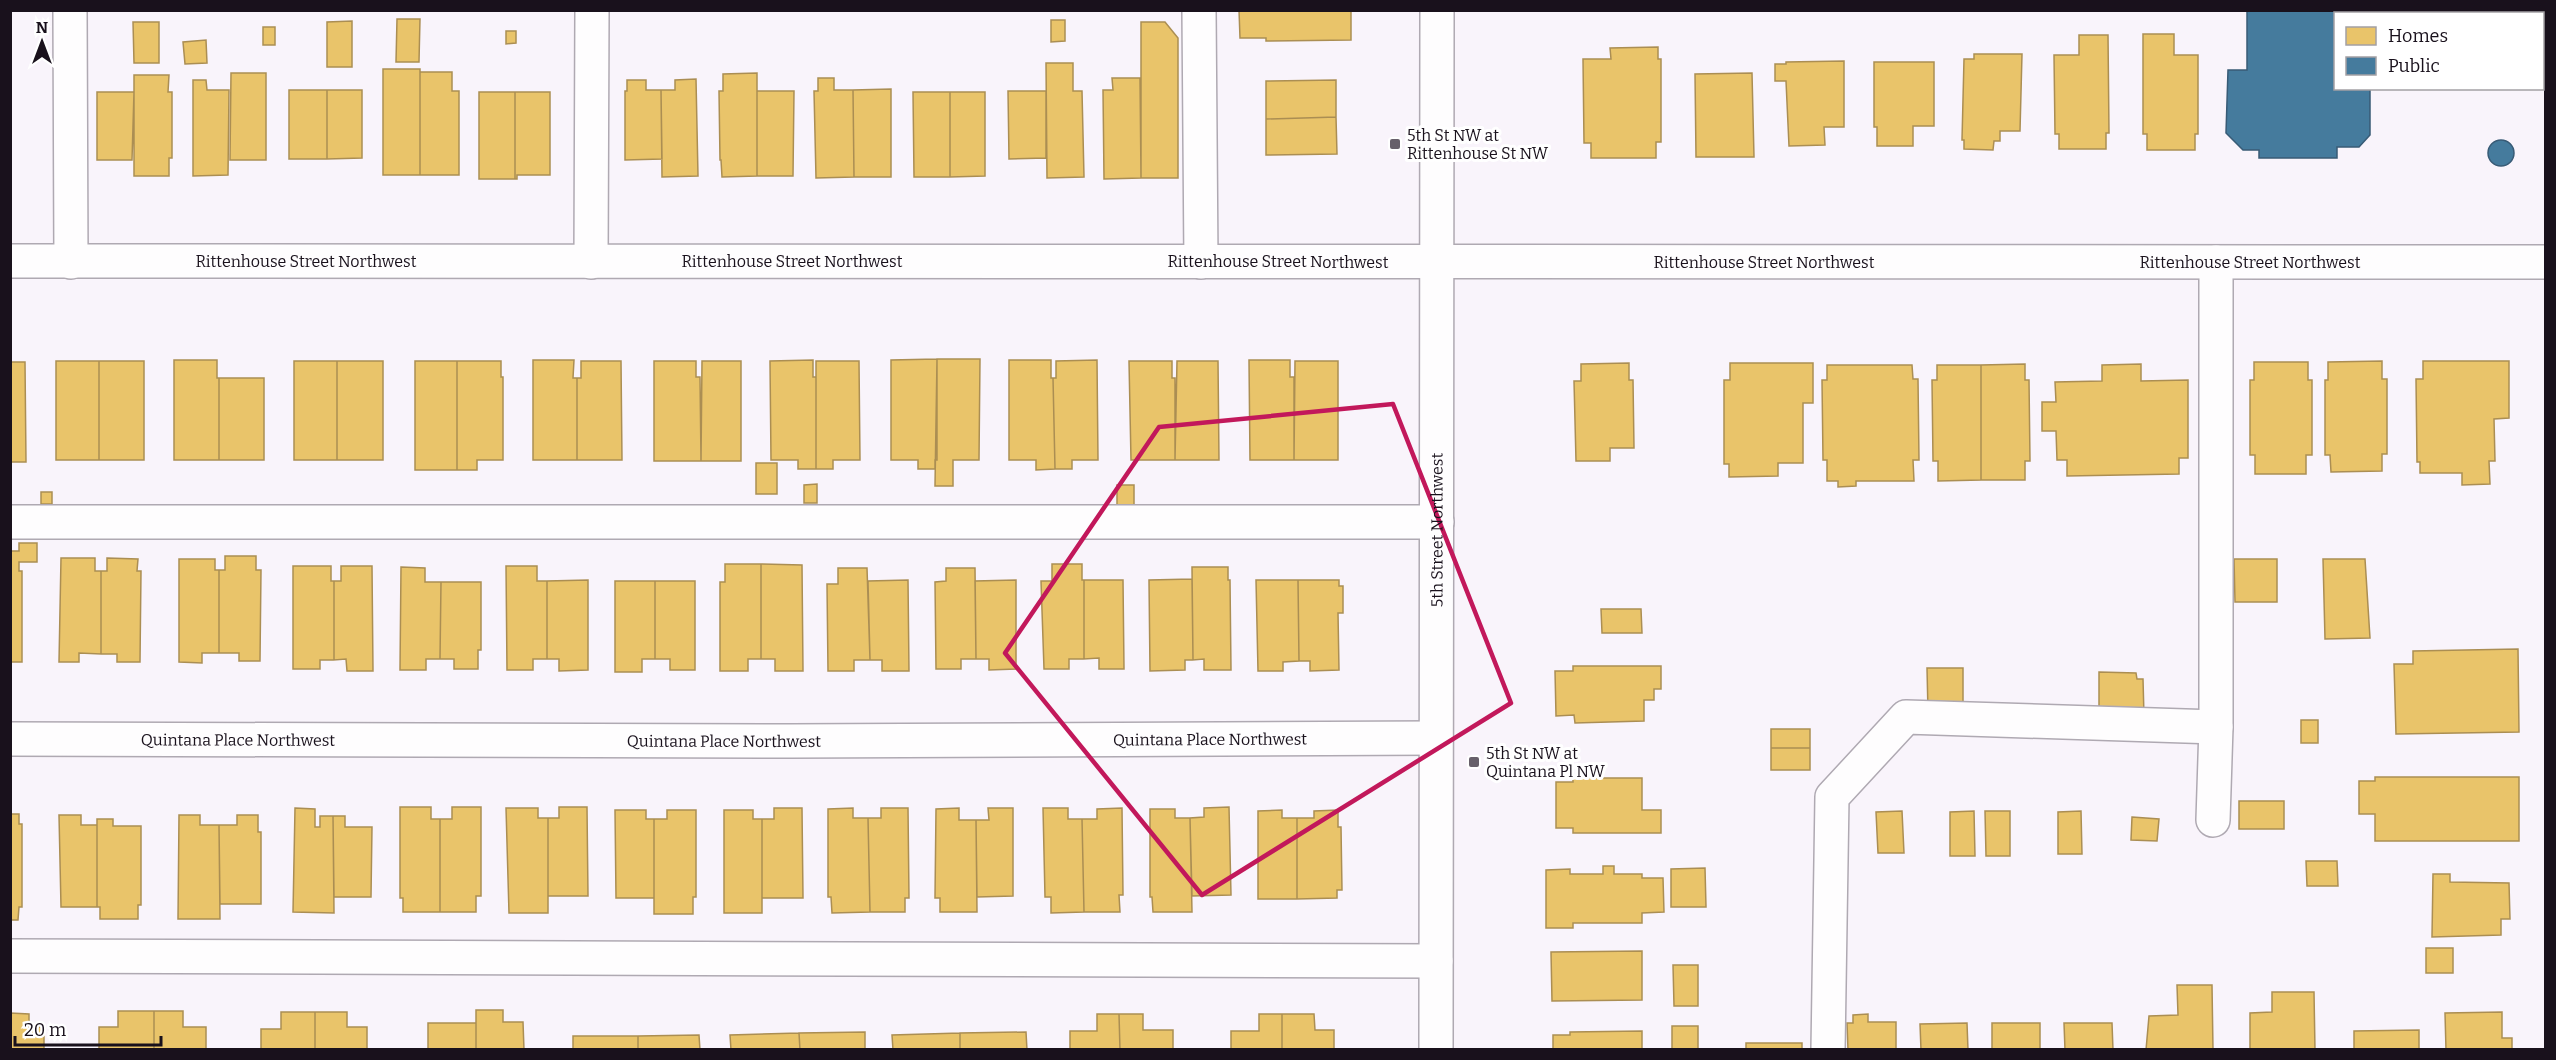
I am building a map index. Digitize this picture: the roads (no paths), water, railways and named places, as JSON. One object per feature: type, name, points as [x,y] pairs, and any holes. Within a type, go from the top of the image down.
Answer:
[{"type":"street","points":[[70,10],[71,262]]},
{"type":"street","points":[[591,262],[592,10]]},
{"type":"street","points":[[1199,10],[1201,262]]},
{"type":"street","name":"5th Street Northwest","points":[[1436,1050],[1437,10]]},
{"type":"street","name":"Rittenhouse Street Northwest","points":[[10,261],[2546,262]]},
{"type":"street","points":[[2213,820],[2216,727],[2216,262]]},
{"type":"street","points":[[10,522],[1437,522]]},
{"type":"street","points":[[1828,1050],[1832,797],[1906,717],[2216,727]]},
{"type":"street","name":"Quintana Place Northwest","points":[[10,739],[791,741],[1436,738]]},
{"type":"street","points":[[10,956],[1436,961]]},
{"type":"place","name":"5th St NW at Rittenhouse St NW","points":[[1395,144]]},
{"type":"place","name":"5th St NW at Quintana Pl NW","points":[[1474,762]]}]
